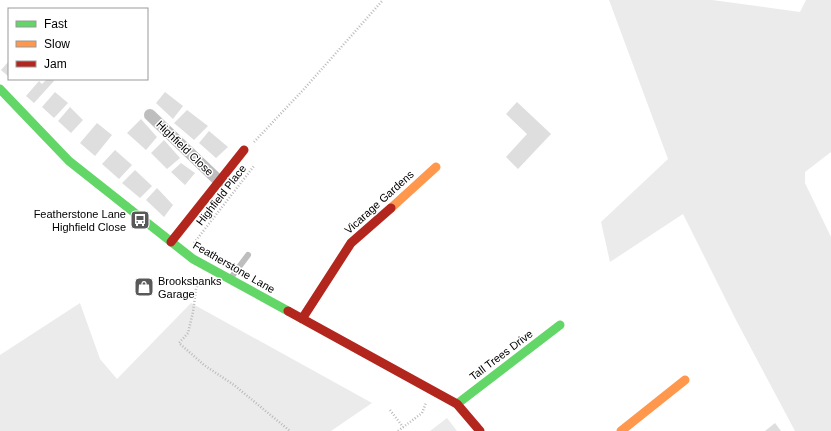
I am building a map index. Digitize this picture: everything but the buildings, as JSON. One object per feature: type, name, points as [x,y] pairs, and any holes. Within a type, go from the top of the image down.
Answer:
[{"type":"main road","name":"Featherstone Lane","points":[[0,89],[69,161],[193,259],[457,404],[480,431]]},
{"type":"main road","name":"Highfield Close","points":[[171,242],[244,150]]},
{"type":"main road","name":"Vicarage Gardens","points":[[302,319],[351,244],[436,166]]},
{"type":"main road","name":"Tall Trees Drive","points":[[457,404],[560,325]]},
{"type":"main road","points":[[621,431],[685,380]]},
{"type":"street","name":"Highfield Close","points":[[150,115],[219,181]]},
{"type":"lane","points":[[229,279],[248,255]]},
{"type":"path","points":[[244,150],[246,153],[254,141],[304,89],[383,0]]},
{"type":"path","name":"Highfield Place","points":[[186,254],[254,166]]},
{"type":"path","points":[[206,267],[196,289],[188,333],[179,343],[204,365],[234,385],[290,431]]},
{"type":"path","points":[[398,431],[422,413],[432,390]]},
{"type":"path","points":[[390,410],[403,427]]},
{"type":"shaded area","points":[[609,0],[712,0],[800,12],[806,0],[831,0],[831,152],[805,172],[805,183],[831,237],[831,431],[795,431],[736,320],[683,214],[610,262],[601,222],[668,159]]},
{"type":"shaded area","points":[[80,303],[100,359],[117,379],[191,303],[372,403],[331,431],[0,431],[0,355]]},
{"type":"shaded area","points":[[447,418],[457,431],[430,431]]},
{"type":"traffic: fast","points":[[0,89],[69,161],[193,259],[288,311]]},
{"type":"traffic: fast","points":[[457,404],[560,325]]},
{"type":"traffic: slow","points":[[391,208],[436,167]]},
{"type":"traffic: slow","points":[[621,431],[685,380]]},
{"type":"traffic: jam","points":[[171,242],[244,150]]},
{"type":"traffic: jam","points":[[302,319],[351,243],[391,208]]},
{"type":"traffic: jam","points":[[288,311],[457,404],[480,431]]},
{"type":"place","name":"Featherstone Lane Highfield Close","points":[[140,220]]},
{"type":"place","name":"Brooksbanks Garage","points":[[144,287]]}]
